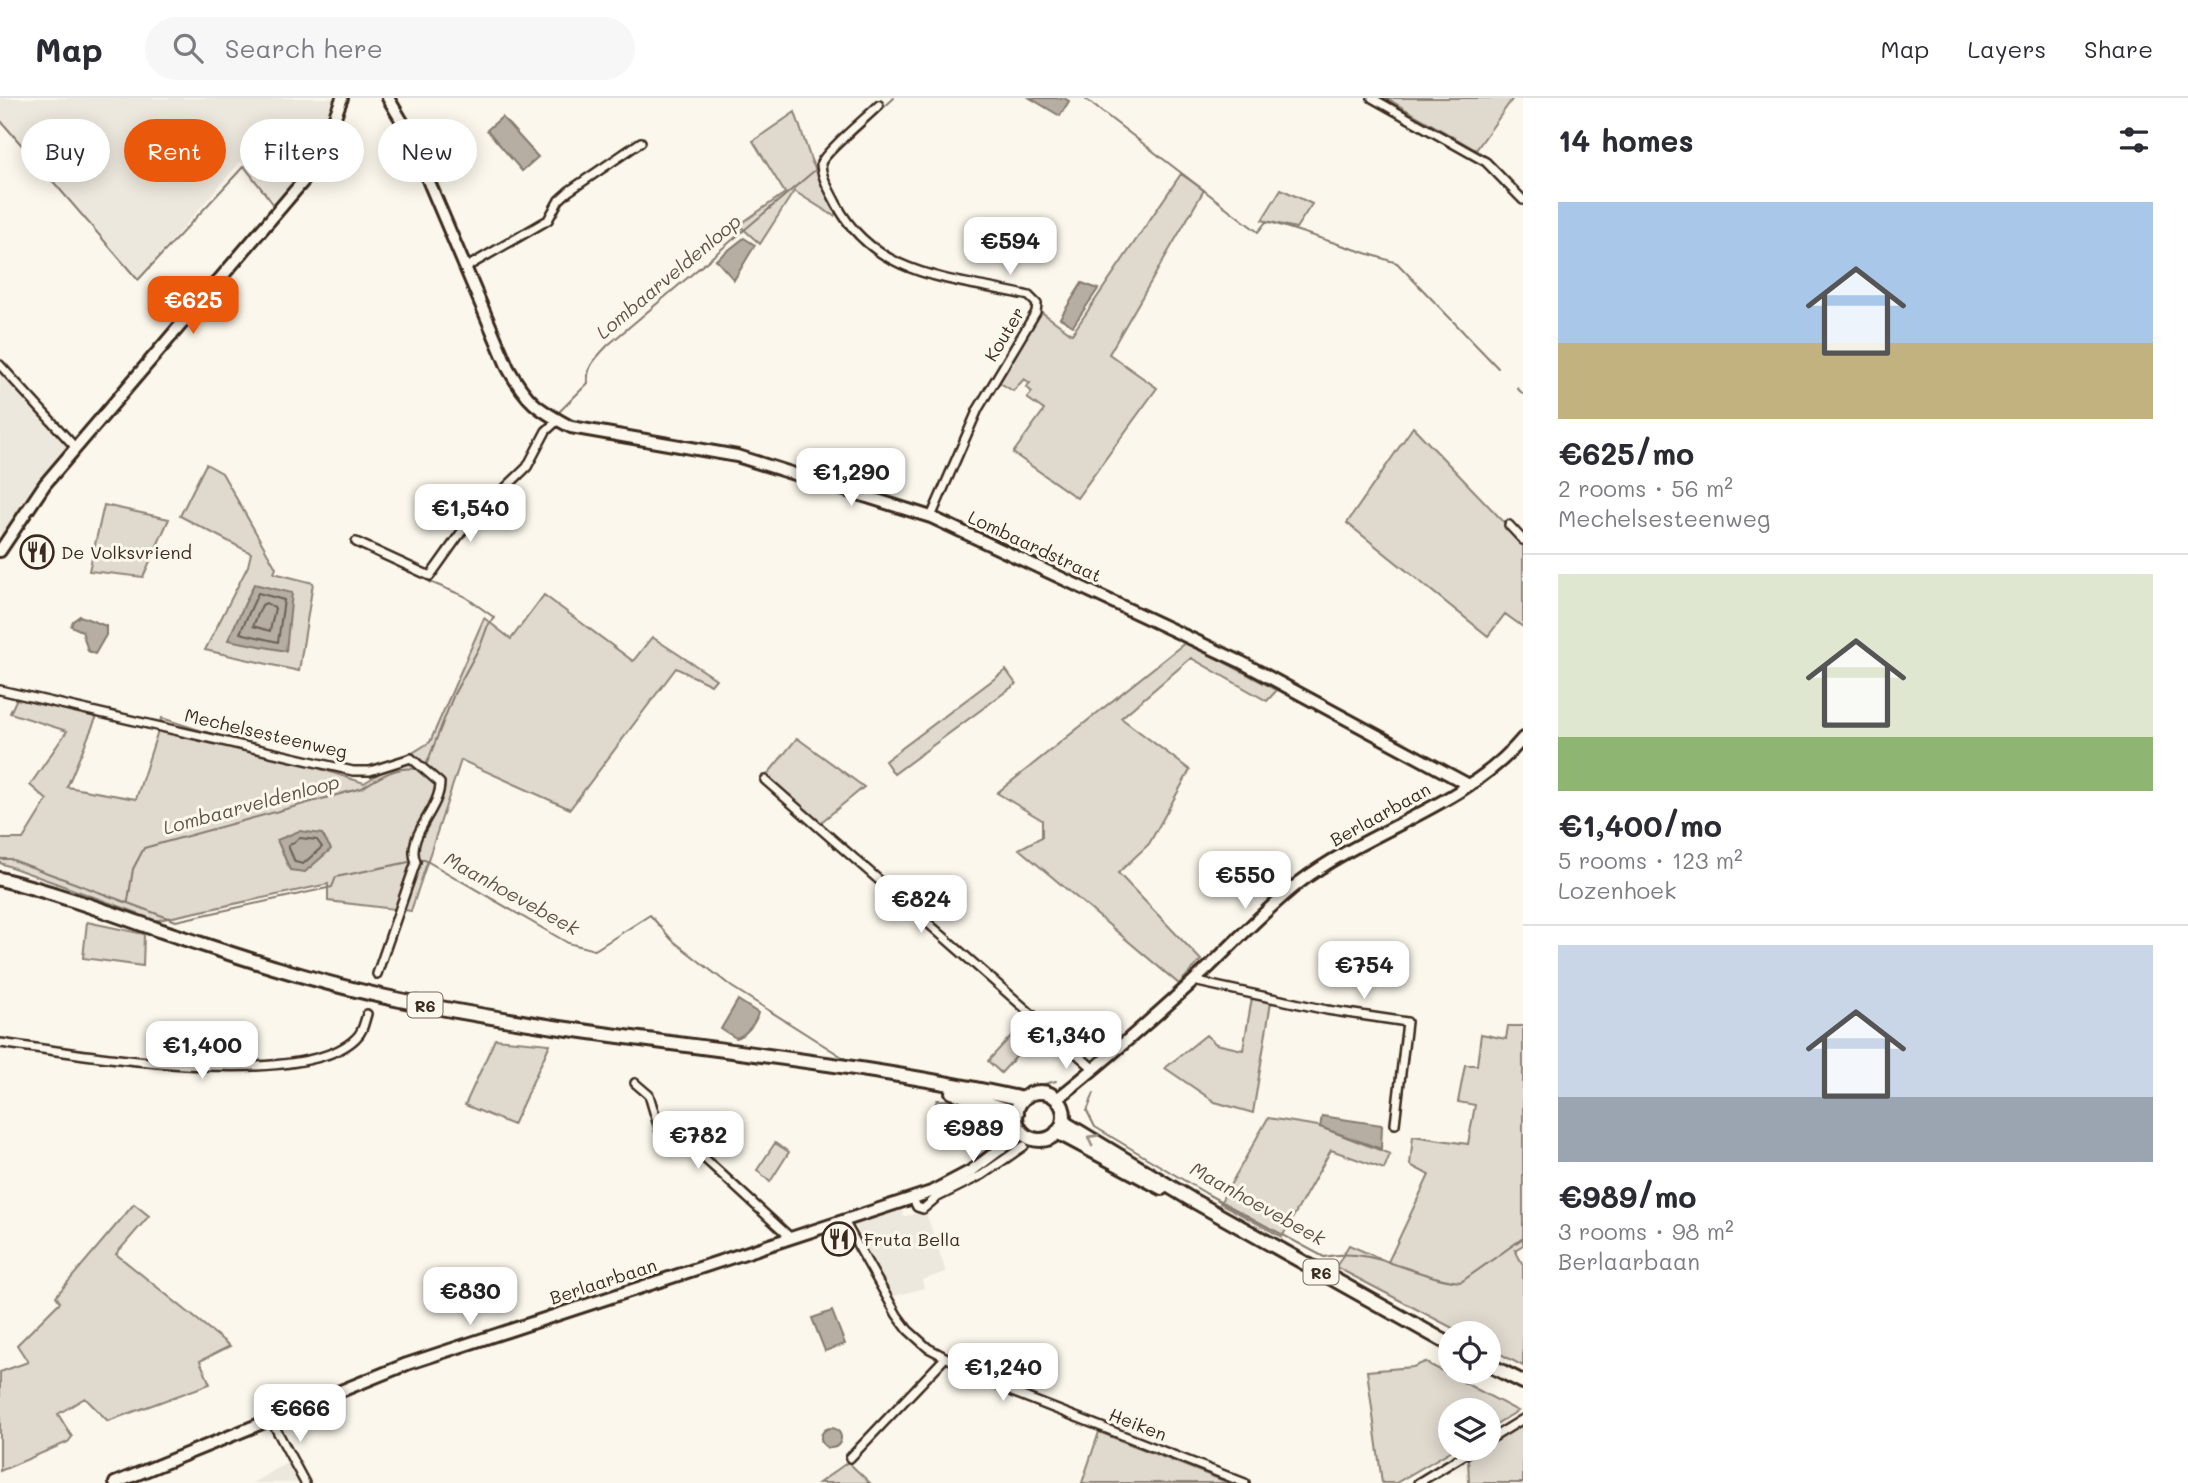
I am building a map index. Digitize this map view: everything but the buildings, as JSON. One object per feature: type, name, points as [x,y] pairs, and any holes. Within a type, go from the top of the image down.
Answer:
[{"type":"main road","name":"R6","points":[[0,879],[57,895],[270,967],[399,1000],[894,1074],[1023,1099],[1040,1092],[1056,1099]]},
{"type":"main road","name":"R6","points":[[863,1071],[946,1090],[1017,1113]]},
{"type":"main road","points":[[1023,1099],[1017,1113],[1023,1132],[1038,1139],[1060,1127],[1063,1110],[1056,1099]]},
{"type":"main road","name":"R6","points":[[1060,1127],[1438,1338]]},
{"type":"main road","points":[[1501,1371],[1523,1382]]},
{"type":"street","points":[[0,551],[45,484],[299,186],[323,148],[342,98]]},
{"type":"street","name":"Lombaardstraat","points":[[380,98],[396,110]]},
{"type":"street","name":"Lombaardstraat","points":[[388,98],[396,110],[508,368],[525,398],[558,420],[571,427],[737,456],[931,517],[1241,662],[1467,784]]},
{"type":"street","points":[[1372,98],[1486,162],[1523,200]]},
{"type":"street","name":"Kouter","points":[[879,105],[856,130],[824,156],[821,163],[832,195],[851,229],[871,249],[891,262],[1029,296],[1037,304],[1036,312],[978,409],[931,517]]},
{"type":"street","points":[[465,268],[548,220],[559,200],[569,191],[641,142]]},
{"type":"street","points":[[0,365],[76,448]]},
{"type":"street","points":[[356,542],[430,576],[465,527],[527,467],[546,431],[558,420]]},
{"type":"street","points":[[1509,526],[1523,540]]},
{"type":"street","name":"Mechelsesteenweg","points":[[0,690],[354,771],[370,771],[411,758],[440,783],[440,797],[413,845],[416,862],[377,974]]},
{"type":"street","name":"Berlaarbaan","points":[[1056,1099],[1194,981],[1299,883],[1334,859],[1518,753],[1523,738]]},
{"type":"street","points":[[765,780],[1094,1069]]},
{"type":"street","points":[[1194,981],[1327,1010],[1407,1023],[1395,1124]]},
{"type":"street","points":[[0,1043],[216,1068],[304,1059],[336,1052],[362,1032],[367,1014]]},
{"type":"street","points":[[635,1083],[649,1095],[660,1132],[690,1145],[791,1238]]},
{"type":"street","name":"Berlaarbaan","points":[[115,1483],[407,1364],[913,1199],[971,1171],[1023,1132]]},
{"type":"street","points":[[913,1199],[917,1207],[923,1209],[936,1198],[982,1175],[1024,1146]]},
{"type":"street","name":"Heiken","points":[[844,1221],[908,1330],[928,1348],[1012,1392],[1245,1483]]},
{"type":"street","points":[[850,1458],[945,1358]]},
{"type":"street","points":[[270,1418],[305,1483]]},
{"type":"street","points":[[1501,1433],[1523,1419]]},
{"type":"street","points":[[1418,1483],[1454,1461]]},
{"type":"shaded area","points":[[0,98],[333,98],[325,119],[240,119],[240,162],[226,178],[226,119],[124,119],[124,182],[223,182],[137,281],[52,182],[110,182],[110,119],[21,119],[21,146],[0,121]]},
{"type":"shaded area","points":[[1386,98],[1513,98],[1476,150]]},
{"type":"shaded area","points":[[795,112],[811,160],[836,212],[834,216],[794,191],[760,244],[739,225],[785,193],[753,141]]},
{"type":"shaded area","points":[[1181,174],[1204,190],[1109,354],[1157,388],[1077,498],[1013,453],[1044,410],[1027,398],[1032,392],[1026,387],[1030,383],[1024,379],[1013,391],[997,381],[1040,311],[1072,334]]},
{"type":"shaded area","points":[[258,182],[294,182],[276,205]]},
{"type":"shaded area","points":[[1281,189],[1312,204],[1296,228],[1262,220]]},
{"type":"shaded area","points":[[0,363],[76,448],[0,554]]},
{"type":"shaded area","points":[[1413,427],[1523,542],[1523,627],[1505,614],[1488,636],[1347,523]]},
{"type":"shaded area","points":[[206,464],[222,473],[276,568],[274,573],[313,583],[299,671],[205,650],[248,566],[251,553],[180,516]]},
{"type":"shaded area","points":[[104,505],[169,519],[143,577],[89,571]]},
{"type":"shaded area","points":[[544,595],[633,661],[652,637],[716,679],[711,685],[676,668],[570,809],[461,760],[411,911],[328,901],[328,884],[140,924],[138,913],[0,863],[0,839],[23,839],[47,800],[30,785],[67,731],[10,713],[18,696],[97,716],[67,787],[136,799],[162,718],[364,783],[430,742],[484,618],[511,639]]},
{"type":"shaded area","points":[[1186,642],[1277,690],[1267,701],[1191,658],[1121,718],[1190,770],[1149,844],[1118,873],[1201,960],[1179,984],[1019,849],[1042,837],[1042,820],[997,793]]},
{"type":"shaded area","points":[[1006,670],[1016,684],[894,774],[885,761]]},
{"type":"shaded area","points":[[797,738],[864,787],[820,823],[767,775]]},
{"type":"shaded area","points":[[87,922],[144,934],[143,966],[83,958]]},
{"type":"shaded area","points":[[1252,998],[1271,1002],[1253,1113],[1215,1102],[1165,1068],[1206,1035],[1216,1044],[1243,1050]]},
{"type":"shaded area","points":[[1508,1026],[1523,1026],[1523,1245],[1515,1250],[1523,1265],[1523,1366],[1501,1354],[1501,1321],[1439,1321],[1336,1267],[1349,1245],[1388,1262],[1429,1175],[1410,1165],[1413,1136],[1468,1144],[1475,1105],[1458,1102],[1465,1065],[1477,1065],[1481,1034],[1506,1039]]},
{"type":"shaded area","points":[[1013,1034],[1026,1046],[1001,1073],[988,1061]]},
{"type":"shaded area","points":[[495,1039],[550,1044],[513,1125],[465,1105]]},
{"type":"shaded area","points":[[1268,1118],[1318,1126],[1390,1154],[1384,1169],[1331,1150],[1282,1237],[1220,1203]]},
{"type":"shaded area","points":[[775,1143],[789,1152],[770,1182],[757,1170]]},
{"type":"shaded area","points":[[134,1204],[149,1216],[116,1254],[230,1346],[200,1361],[210,1384],[108,1421],[85,1398],[58,1414],[72,1437],[68,1442],[0,1471],[0,1372],[28,1362],[17,1345],[60,1302],[56,1296]]},
{"type":"shaded area","points":[[901,1209],[904,1216],[926,1212],[946,1272],[922,1280],[924,1288],[892,1297],[855,1225]]},
{"type":"shaded area","points":[[1425,1362],[1438,1369],[1438,1384],[1467,1384],[1493,1398],[1438,1398],[1438,1458],[1396,1483],[1382,1483],[1367,1371],[1413,1367]]},
{"type":"shaded area","points":[[1501,1402],[1518,1411],[1501,1421]]},
{"type":"shaded area","points":[[1523,1424],[1523,1483],[1469,1483],[1468,1461],[1501,1461],[1501,1437]]},
{"type":"shaded area","points":[[1099,1432],[1229,1483],[1082,1483]]},
{"type":"shaded area","points":[[292,1459],[305,1483],[252,1483],[285,1464]]},
{"type":"shaded area","points":[[848,1462],[870,1483],[819,1483]]},
{"type":"water","points":[[1030,98],[1064,98],[1069,101],[1060,116]]},
{"type":"water","points":[[502,117],[538,157],[522,171],[487,130]]},
{"type":"water","points":[[744,238],[755,245],[734,280],[716,260]]},
{"type":"water","points":[[1082,283],[1098,289],[1073,326],[1060,318]]},
{"type":"water","points":[[254,584],[292,593],[286,651],[228,640]]},
{"type":"water","points":[[80,616],[106,626],[106,635],[95,654],[88,651],[82,631],[71,626]]},
{"type":"water","points":[[299,831],[322,834],[331,849],[305,872],[290,870],[277,840]]},
{"type":"water","points":[[738,1000],[758,1013],[750,1028],[736,1038],[721,1029]]},
{"type":"water","points":[[937,1100],[962,1102],[980,1108],[988,1111],[998,1122],[994,1129],[966,1125],[933,1110]]},
{"type":"water","points":[[1322,1116],[1382,1125],[1381,1149],[1320,1127]]},
{"type":"water","points":[[832,1311],[845,1344],[825,1351],[812,1318]]},
{"type":"water","points":[[831,1428],[838,1431],[841,1438],[838,1445],[831,1448],[824,1445],[821,1438],[824,1431]]},
{"type":"waterway","name":"Lombaarveldenloop","points":[[826,161],[894,98]]},
{"type":"waterway","name":"Lombaarveldenloop","points":[[1084,98],[1258,232],[1265,223],[1270,222],[1397,263],[1498,368]]},
{"type":"waterway","points":[[0,120],[138,280],[244,166],[274,205]]},
{"type":"waterway","name":"Lombaarveldenloop","points":[[558,413],[588,383],[591,367],[608,345],[814,171]]},
{"type":"waterway","name":"Lombaarveldenloop","points":[[1517,388],[1523,394]]},
{"type":"waterway","name":"Lombaarveldenloop","points":[[522,467],[548,423]]},
{"type":"waterway","name":"Lombaarveldenloop","points":[[461,525],[478,509]]},
{"type":"waterway","name":"Lombaarveldenloop","points":[[443,550],[455,534]]},
{"type":"waterway","name":"Lombaarveldenloop","points":[[427,763],[454,694],[481,644],[488,625],[495,618],[464,596],[430,582]]},
{"type":"waterway","name":"Lombaarveldenloop","points":[[128,901],[133,869],[144,848],[362,788],[397,770],[420,770]]},
{"type":"waterway","name":"Maanhoevebeek","points":[[0,859],[10,859],[176,921],[332,887],[336,877],[414,861]]},
{"type":"waterway","name":"Maanhoevebeek","points":[[420,860],[425,860],[568,943],[595,950],[650,915],[672,940],[732,987],[847,1060],[1018,1091],[1056,1081]]},
{"type":"waterway","name":"Maanhoevebeek","points":[[1094,1093],[1087,1111],[1095,1127],[1207,1194],[1324,1257],[1359,1255],[1461,1282],[1523,1238]]},
{"type":"place","name":"De Volksvriend","points":[[37,552]]},
{"type":"place","name":"Fruta Bella","points":[[839,1239]]}]
